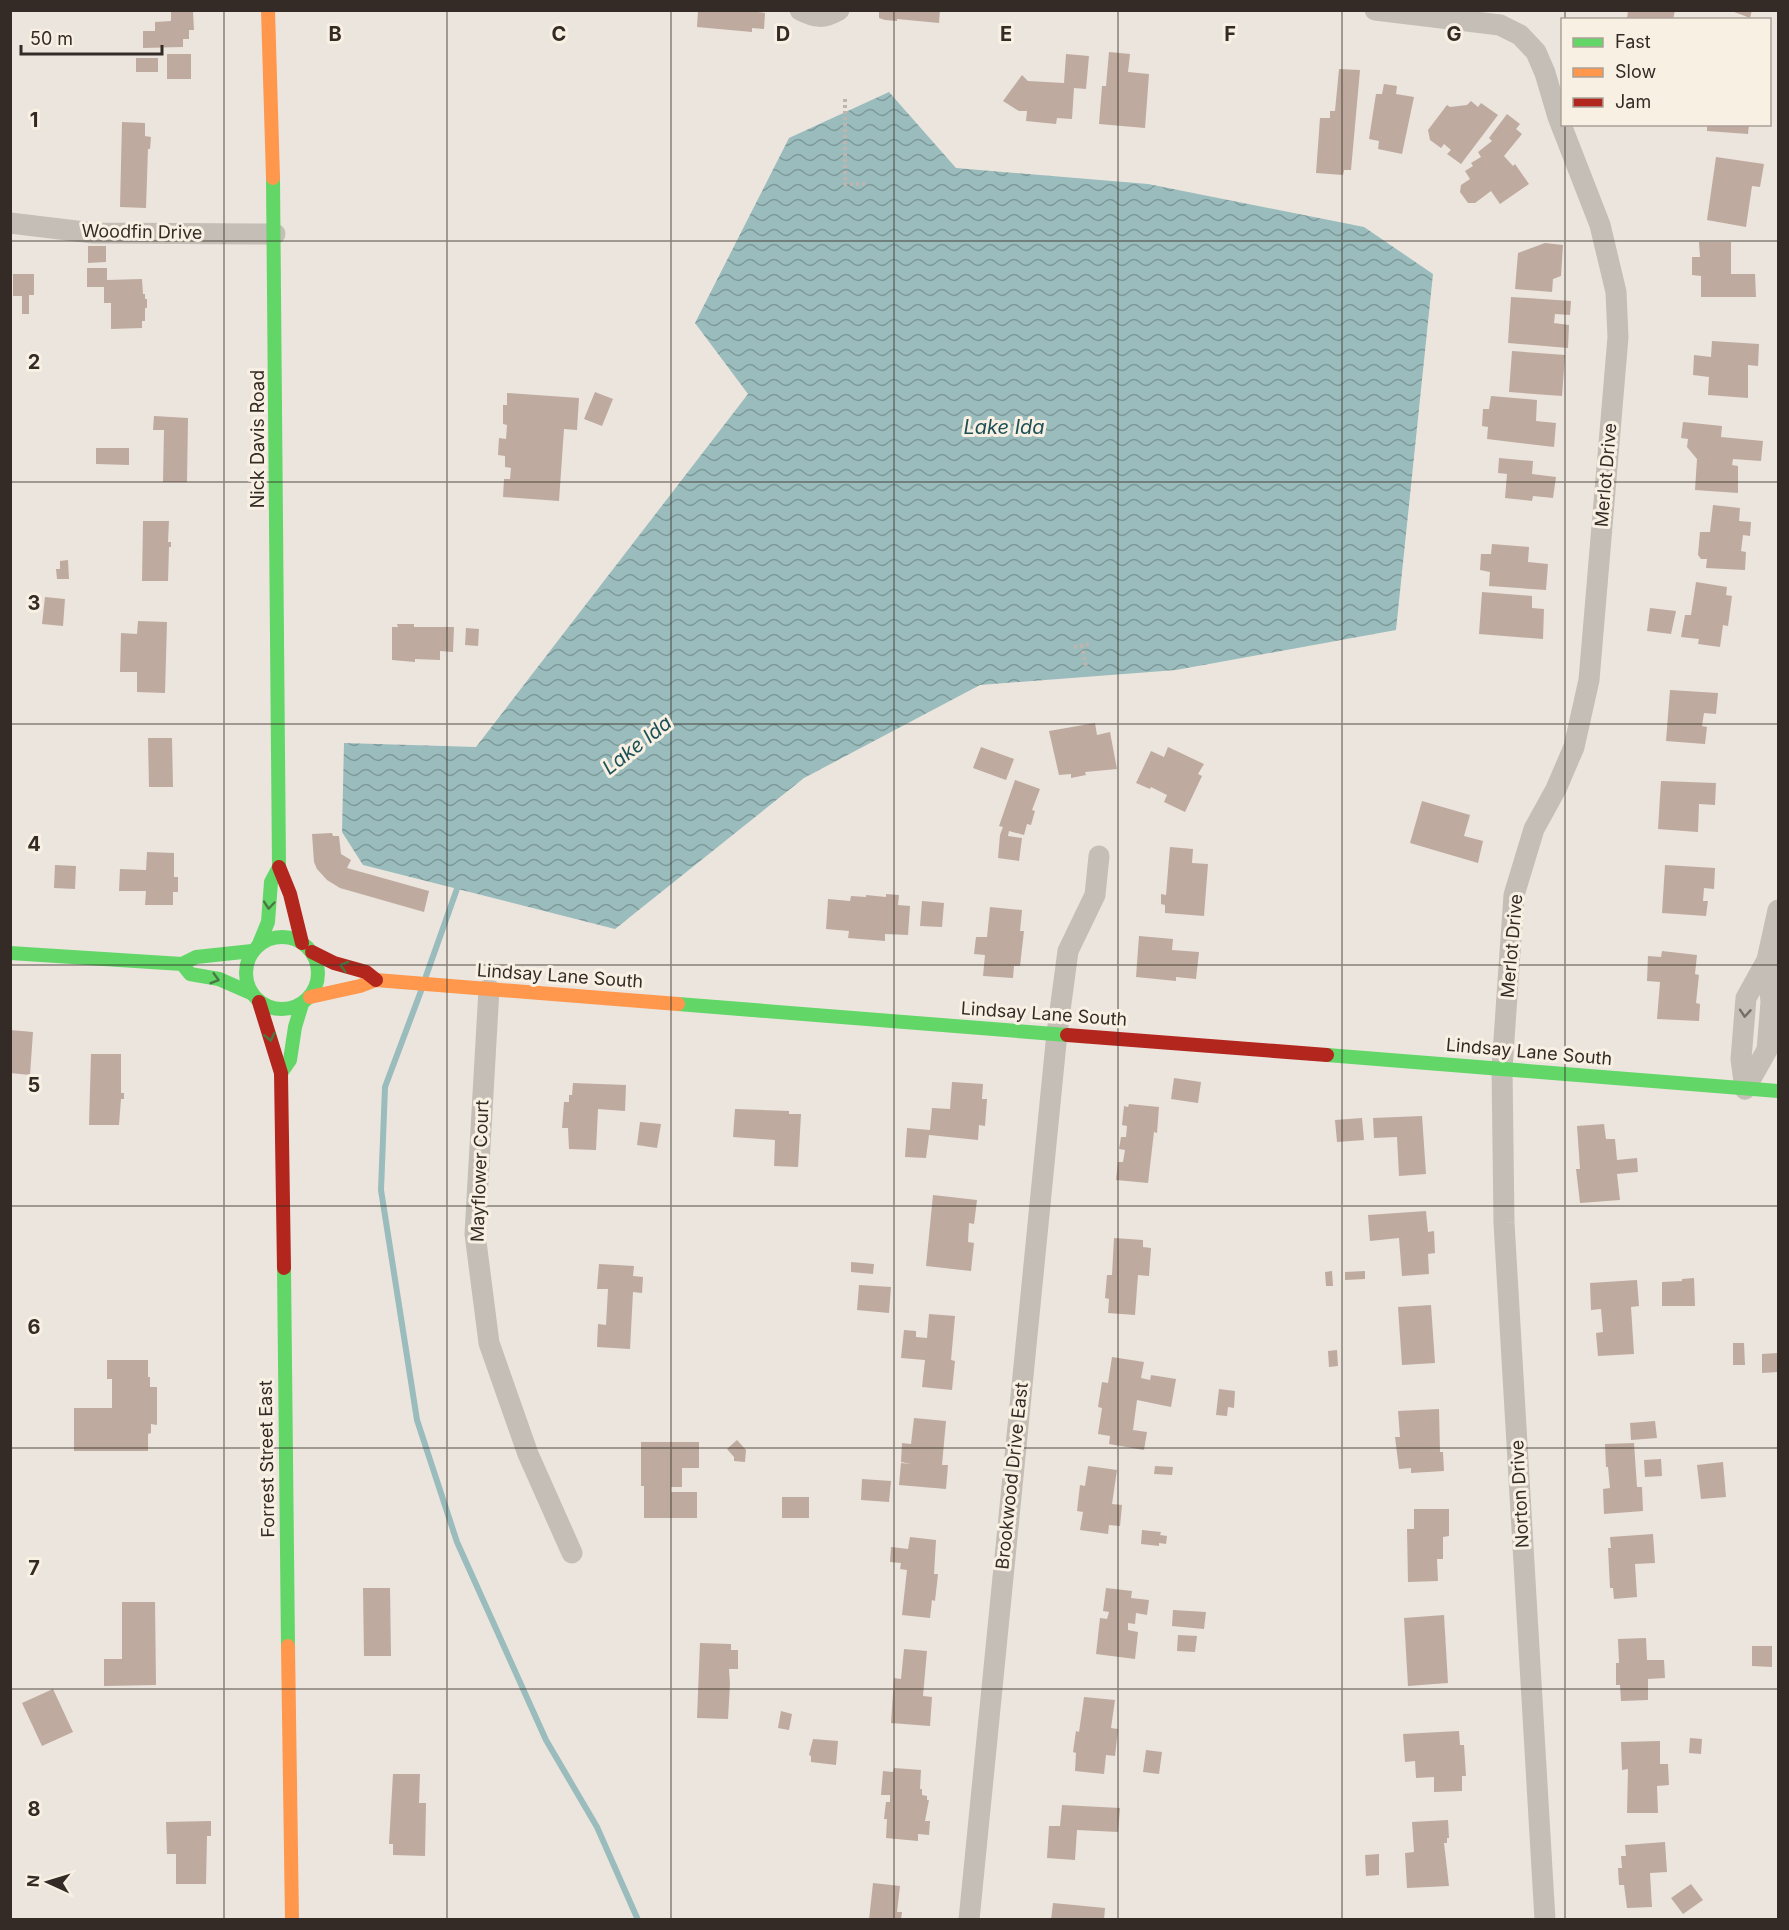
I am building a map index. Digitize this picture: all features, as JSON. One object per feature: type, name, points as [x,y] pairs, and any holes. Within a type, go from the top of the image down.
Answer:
[{"type":"street","name":"Nick Davis Road","points":[[256,948],[268,922],[271,882],[279,867],[275,234],[268,10]]},
{"type":"street","points":[[800,10],[811,16],[827,18],[839,10]]},
{"type":"street","name":"Merlot Drive","points":[[1375,10],[1500,25],[1520,34],[1536,52],[1561,125]]},
{"type":"street","name":"Merlot Drive","points":[[1502,1068],[1514,895],[1534,829],[1556,789],[1574,747],[1589,680],[1618,337],[1616,292],[1600,225],[1562,126]]},
{"type":"street","name":"Woodfin Drive","points":[[10,223],[93,233],[275,234]]},
{"type":"street","name":"Brookwood Drive East","points":[[969,1920],[1057,1033],[1068,951],[1095,895],[1099,856]]},
{"type":"street","name":"Nick Davis Road","points":[[279,867],[288,883],[295,921],[307,947]]},
{"type":"street","points":[[1745,1089],[1741,1059],[1746,998],[1767,960],[1779,910]]},
{"type":"street","points":[[10,953],[182,964],[196,957],[256,948],[269,939],[279,937],[291,938],[334,963],[366,972],[376,980]]},
{"type":"street","points":[[281,1073],[290,1060],[295,1027],[306,1000],[316,987],[317,963],[307,947]]},
{"type":"street","points":[[255,997],[246,982],[245,971],[256,948]]},
{"type":"street","points":[[182,964],[190,974],[219,979],[255,997],[269,1008],[280,1011],[291,1009],[306,1000]]},
{"type":"street","name":"Lindsay Lane South","points":[[306,1000],[329,991],[360,987],[376,980],[1779,1091]]},
{"type":"street","name":"Mayflower Court","points":[[489,989],[475,1234],[489,1343],[528,1454],[572,1553]]},
{"type":"street","name":"Forrest Street East","points":[[255,997],[267,1026],[274,1059],[281,1073],[292,1920]]},
{"type":"street","name":"Norton Drive","points":[[1502,1068],[1504,1222],[1545,1920]]},
{"type":"path","points":[[845,99],[845,184],[868,184]]},
{"type":"path","points":[[1074,647],[1090,644]]},
{"type":"path","points":[[1082,645],[1086,667]]},
{"type":"water","name":"Lake Ida","points":[[889,92],[956,168],[1148,184],[1364,227],[1433,274],[1396,630],[1176,670],[980,685],[804,778],[615,929],[363,865],[342,832],[344,743],[476,747],[748,394],[695,323],[789,138]]},
{"type":"building","points":[[698,10],[759,10],[758,12],[765,13],[764,29],[752,28],[752,32],[697,27]]},
{"type":"building","points":[[879,10],[940,10],[939,23],[885,20],[879,18]]},
{"type":"building","points":[[1628,10],[1675,10],[1673,18],[1627,18]]},
{"type":"building","points":[[1729,10],[1752,10],[1750,18]]},
{"type":"building","points":[[193,11],[194,30],[189,30],[189,39],[183,39],[183,47],[143,48],[143,31],[155,31],[155,22],[171,21],[171,12]]},
{"type":"building","points":[[1109,52],[1130,54],[1128,72],[1149,74],[1145,128],[1099,124],[1102,86],[1106,86]]},
{"type":"building","points":[[167,54],[191,54],[191,79],[167,79]]},
{"type":"building","points":[[1066,54],[1089,56],[1086,89],[1074,88],[1072,119],[1057,118],[1056,124],[1026,121],[1027,111],[1019,111],[1003,101],[1022,75],[1028,81],[1064,83]]},
{"type":"building","points":[[136,58],[158,58],[158,72],[136,72]]},
{"type":"building","points":[[1339,69],[1360,70],[1351,170],[1344,170],[1343,175],[1316,173],[1320,118],[1330,118],[1330,111],[1335,111]]},
{"type":"building","points":[[1384,84],[1397,86],[1396,94],[1414,97],[1402,154],[1378,149],[1379,141],[1369,139],[1376,94],[1382,94]]},
{"type":"building","points":[[1471,101],[1478,107],[1481,103],[1498,115],[1461,164],[1447,154],[1451,150],[1444,144],[1441,148],[1430,140],[1428,130],[1447,105],[1450,107],[1467,105]]},
{"type":"building","points":[[1507,114],[1520,124],[1516,129],[1522,134],[1504,156],[1513,166],[1515,164],[1529,184],[1500,204],[1491,191],[1475,203],[1468,203],[1460,192],[1461,185],[1470,179],[1465,171],[1473,166],[1471,163],[1481,157],[1478,152],[1492,141],[1489,138]]},
{"type":"building","points":[[122,122],[145,123],[145,136],[151,137],[150,149],[148,149],[146,208],[120,207]]},
{"type":"building","points":[[1707,126],[1749,126],[1748,134],[1707,131]]},
{"type":"building","points":[[1716,157],[1764,164],[1760,187],[1752,186],[1746,227],[1707,220]]},
{"type":"building","points":[[1699,242],[1731,242],[1731,274],[1755,274],[1756,297],[1701,297],[1701,276],[1692,275],[1692,257],[1700,257]]},
{"type":"building","points":[[1545,243],[1563,245],[1561,276],[1553,279],[1552,292],[1515,289],[1518,253]]},
{"type":"building","points":[[88,246],[106,246],[106,262],[88,263]]},
{"type":"building","points":[[87,268],[107,268],[107,280],[142,279],[147,308],[145,308],[145,321],[142,321],[142,328],[111,329],[111,303],[104,303],[104,287],[87,287]]},
{"type":"building","points":[[13,274],[34,274],[34,295],[29,295],[29,314],[22,314],[22,296],[13,296]]},
{"type":"building","points":[[1511,297],[1571,301],[1570,315],[1555,314],[1554,323],[1569,325],[1568,348],[1508,343]]},
{"type":"building","points":[[1712,341],[1759,344],[1758,366],[1748,365],[1748,398],[1708,395],[1709,377],[1693,375],[1694,355],[1711,357]]},
{"type":"building","points":[[1512,351],[1565,355],[1562,396],[1509,392]]},
{"type":"building","points":[[595,392],[613,399],[602,426],[584,419]]},
{"type":"building","points":[[507,393],[579,398],[577,430],[564,429],[559,501],[503,497],[504,479],[510,479],[511,468],[505,467],[505,456],[498,455],[499,438],[506,439],[507,425],[503,424],[503,405],[507,405]]},
{"type":"building","points":[[1491,396],[1537,400],[1536,421],[1556,423],[1554,447],[1487,439],[1488,427],[1482,426],[1483,409],[1489,409]]},
{"type":"building","points":[[154,416],[188,418],[187,482],[163,482],[164,430],[153,430]]},
{"type":"building","points":[[1683,422],[1722,426],[1721,437],[1763,441],[1761,461],[1733,459],[1732,465],[1738,466],[1738,493],[1695,490],[1697,459],[1687,447],[1688,439],[1681,438]]},
{"type":"building","points":[[96,448],[129,448],[129,465],[96,464]]},
{"type":"building","points":[[1499,458],[1533,461],[1532,474],[1556,477],[1553,498],[1533,496],[1532,501],[1505,498],[1507,474],[1498,473]]},
{"type":"building","points":[[1713,505],[1740,508],[1739,521],[1751,522],[1750,536],[1743,535],[1741,551],[1746,552],[1745,570],[1706,568],[1707,559],[1701,559],[1698,555],[1700,532],[1710,532]]},
{"type":"building","points":[[143,521],[169,521],[168,542],[171,542],[171,547],[169,547],[168,581],[142,581]]},
{"type":"building","points":[[1492,544],[1529,547],[1528,562],[1548,564],[1546,590],[1489,586],[1490,572],[1480,570],[1481,554],[1491,554]]},
{"type":"building","points":[[68,560],[69,579],[57,579],[56,569],[60,569],[60,561]]},
{"type":"building","points":[[1696,582],[1727,587],[1726,595],[1732,596],[1728,626],[1723,625],[1720,647],[1698,644],[1699,639],[1681,637],[1685,615],[1691,615]]},
{"type":"building","points":[[1482,592],[1532,596],[1532,608],[1544,609],[1543,639],[1479,634]]},
{"type":"building","points":[[45,597],[65,599],[63,626],[42,624]]},
{"type":"building","points":[[1650,608],[1676,611],[1671,634],[1647,631]]},
{"type":"building","points":[[138,621],[167,622],[165,693],[137,692],[137,672],[120,672],[121,633],[137,634]]},
{"type":"building","points":[[397,624],[414,624],[414,627],[454,627],[453,652],[440,651],[440,660],[415,659],[415,662],[392,660],[392,627],[398,627]]},
{"type":"building","points":[[466,628],[479,629],[478,646],[465,645]]},
{"type":"building","points":[[1670,690],[1718,693],[1716,714],[1704,713],[1702,726],[1707,727],[1705,744],[1666,741]]},
{"type":"building","points":[[1095,723],[1097,735],[1110,732],[1117,769],[1085,772],[1086,775],[1071,778],[1071,774],[1059,775],[1049,731]]},
{"type":"building","points":[[148,738],[172,738],[173,787],[149,787]]},
{"type":"building","points":[[981,747],[1014,759],[1006,780],[973,768]]},
{"type":"building","points":[[1168,747],[1204,764],[1198,774],[1202,776],[1185,812],[1164,802],[1167,795],[1136,783],[1151,751],[1164,757]]},
{"type":"building","points":[[1015,780],[1040,789],[1032,810],[1035,811],[1031,825],[1027,824],[1024,835],[1009,831],[1008,836],[1022,838],[1019,861],[998,858],[1003,827],[999,826]]},
{"type":"building","points":[[1661,781],[1716,783],[1715,805],[1699,804],[1698,832],[1658,829]]},
{"type":"building","points":[[1422,801],[1470,815],[1464,836],[1483,841],[1478,863],[1410,843]]},
{"type":"building","points":[[332,833],[333,836],[339,836],[341,854],[351,860],[347,868],[429,891],[424,912],[340,888],[327,880],[314,862],[312,834]]},
{"type":"building","points":[[1170,847],[1193,849],[1192,863],[1208,864],[1204,916],[1165,913],[1165,905],[1161,904],[1161,894],[1166,895]]},
{"type":"building","points":[[147,852],[174,853],[174,877],[178,877],[178,892],[173,892],[173,905],[145,905],[146,891],[119,891],[120,869],[146,870]]},
{"type":"building","points":[[55,865],[76,866],[75,889],[54,888]]},
{"type":"building","points":[[1665,865],[1715,868],[1714,889],[1704,888],[1703,901],[1708,901],[1706,916],[1662,913]]},
{"type":"building","points":[[886,894],[899,895],[898,905],[910,906],[908,935],[885,934],[885,941],[848,938],[849,931],[826,929],[828,899],[850,901],[851,896],[886,897]]},
{"type":"building","points":[[922,901],[944,903],[942,927],[920,926]]},
{"type":"building","points":[[990,907],[1022,910],[1020,931],[1024,931],[1020,966],[1014,966],[1013,978],[983,976],[985,955],[974,954],[976,937],[987,937]]},
{"type":"building","points":[[1139,936],[1173,939],[1172,950],[1199,952],[1196,979],[1176,977],[1176,981],[1136,977]]},
{"type":"building","points":[[1662,951],[1697,955],[1695,974],[1699,975],[1696,1003],[1700,1004],[1699,1021],[1657,1019],[1660,982],[1647,981],[1648,956],[1661,957]]},
{"type":"building","points":[[10,1030],[33,1032],[30,1075],[10,1073]]},
{"type":"building","points":[[91,1054],[121,1054],[121,1093],[124,1093],[124,1099],[121,1099],[119,1125],[89,1125]]},
{"type":"building","points":[[1174,1078],[1201,1082],[1198,1103],[1171,1099]]},
{"type":"building","points":[[952,1082],[983,1084],[982,1099],[987,1099],[985,1126],[979,1125],[978,1140],[929,1135],[926,1158],[905,1157],[907,1128],[930,1130],[932,1108],[950,1109]]},
{"type":"building","points":[[573,1083],[626,1085],[625,1111],[598,1109],[596,1150],[569,1149],[568,1128],[562,1128],[564,1102],[569,1102]]},
{"type":"building","points":[[1129,1104],[1159,1107],[1148,1183],[1116,1180],[1118,1162],[1123,1162],[1125,1150],[1119,1149],[1121,1137],[1126,1137],[1127,1126],[1122,1125],[1124,1106],[1128,1107]]},
{"type":"building","points":[[735,1109],[789,1111],[789,1114],[801,1114],[798,1167],[774,1166],[775,1140],[733,1137]]},
{"type":"building","points":[[1422,1116],[1426,1174],[1399,1176],[1397,1137],[1374,1138],[1373,1118]]},
{"type":"building","points":[[1362,1118],[1364,1140],[1337,1142],[1335,1120]]},
{"type":"building","points":[[640,1122],[661,1124],[657,1148],[637,1145]]},
{"type":"building","points":[[1604,1124],[1606,1139],[1615,1139],[1617,1160],[1637,1158],[1638,1172],[1617,1174],[1620,1200],[1580,1203],[1576,1169],[1580,1169],[1577,1126]]},
{"type":"building","points":[[933,1195],[977,1200],[974,1224],[969,1223],[968,1242],[974,1243],[971,1271],[926,1266]]},
{"type":"building","points":[[1426,1211],[1428,1232],[1434,1231],[1435,1253],[1428,1254],[1429,1274],[1402,1276],[1399,1238],[1370,1241],[1368,1215]]},
{"type":"building","points":[[1114,1238],[1143,1240],[1143,1247],[1151,1248],[1149,1276],[1138,1275],[1135,1315],[1108,1313],[1109,1299],[1105,1298],[1107,1275],[1112,1275]]},
{"type":"building","points":[[851,1262],[874,1264],[873,1274],[851,1272]]},
{"type":"building","points":[[599,1264],[634,1266],[633,1276],[643,1277],[642,1293],[633,1292],[630,1349],[597,1347],[598,1324],[606,1325],[608,1289],[597,1289]]},
{"type":"building","points":[[1332,1271],[1333,1286],[1326,1286],[1325,1272]]},
{"type":"building","points":[[1365,1271],[1365,1279],[1345,1280],[1345,1272]]},
{"type":"building","points":[[1694,1278],[1695,1306],[1662,1306],[1662,1282]]},
{"type":"building","points":[[1637,1280],[1639,1306],[1631,1307],[1634,1354],[1598,1356],[1596,1333],[1603,1332],[1601,1309],[1591,1310],[1590,1283]]},
{"type":"building","points":[[859,1285],[891,1287],[889,1313],[857,1310]]},
{"type":"building","points":[[1431,1305],[1435,1363],[1402,1365],[1398,1307]]},
{"type":"building","points":[[929,1314],[955,1316],[951,1360],[955,1361],[952,1390],[922,1387],[925,1360],[901,1358],[904,1330],[916,1331],[916,1337],[927,1338]]},
{"type":"building","points":[[1733,1343],[1744,1343],[1745,1365],[1733,1365]]},
{"type":"building","points":[[1337,1350],[1338,1366],[1329,1367],[1328,1351]]},
{"type":"building","points":[[1778,1353],[1778,1372],[1762,1373],[1762,1354]]},
{"type":"building","points":[[1112,1357],[1144,1362],[1141,1378],[1150,1380],[1151,1375],[1176,1379],[1171,1407],[1137,1400],[1133,1430],[1147,1432],[1144,1450],[1109,1444],[1110,1436],[1098,1434],[1102,1408],[1098,1407],[1102,1382],[1108,1383]]},
{"type":"building","points":[[107,1360],[148,1360],[150,1387],[157,1387],[157,1425],[151,1424],[151,1433],[148,1434],[148,1451],[74,1451],[74,1408],[112,1408],[112,1379],[107,1379]]},
{"type":"building","points":[[1219,1389],[1235,1391],[1234,1408],[1228,1407],[1227,1416],[1216,1415]]},
{"type":"building","points":[[1439,1409],[1440,1452],[1443,1452],[1444,1471],[1411,1473],[1411,1468],[1399,1469],[1395,1437],[1400,1437],[1398,1411]]},
{"type":"building","points":[[914,1418],[946,1421],[942,1465],[948,1465],[946,1489],[899,1485],[901,1463],[911,1464],[901,1462],[902,1443],[911,1444]]},
{"type":"building","points":[[1655,1421],[1657,1438],[1631,1440],[1630,1423]]},
{"type":"building","points":[[737,1440],[746,1450],[745,1462],[734,1461],[734,1457],[727,1449]]},
{"type":"building","points":[[641,1442],[699,1442],[699,1468],[682,1468],[682,1487],[671,1487],[671,1492],[697,1492],[697,1518],[644,1518]]},
{"type":"building","points":[[1634,1443],[1637,1487],[1642,1487],[1643,1511],[1604,1514],[1603,1489],[1610,1488],[1605,1444]]},
{"type":"building","points":[[1661,1459],[1662,1476],[1645,1477],[1644,1460]]},
{"type":"building","points":[[1723,1462],[1726,1497],[1701,1499],[1697,1465]]},
{"type":"building","points":[[1088,1466],[1117,1470],[1112,1504],[1122,1505],[1120,1526],[1109,1525],[1108,1534],[1080,1530],[1083,1512],[1077,1511],[1080,1485],[1085,1486]]},
{"type":"building","points":[[1155,1466],[1173,1467],[1172,1475],[1154,1474]]},
{"type":"building","points":[[862,1479],[891,1481],[889,1502],[861,1500]]},
{"type":"building","points":[[782,1497],[809,1497],[809,1518],[782,1518]]},
{"type":"building","points":[[1414,1509],[1449,1509],[1449,1536],[1443,1537],[1443,1559],[1437,1559],[1438,1581],[1408,1582],[1407,1529],[1414,1529]]},
{"type":"building","points":[[1142,1530],[1161,1532],[1160,1535],[1167,1536],[1166,1544],[1159,1543],[1159,1546],[1141,1544]]},
{"type":"building","points":[[1653,1534],[1655,1563],[1635,1564],[1637,1597],[1614,1599],[1613,1588],[1610,1588],[1608,1548],[1611,1548],[1610,1537]]},
{"type":"building","points":[[910,1537],[936,1540],[934,1574],[938,1574],[935,1601],[932,1600],[930,1618],[902,1615],[907,1570],[900,1569],[901,1563],[890,1562],[891,1547],[908,1549]]},
{"type":"building","points":[[363,1588],[390,1588],[391,1656],[364,1656]]},
{"type":"building","points":[[1106,1588],[1132,1591],[1131,1598],[1149,1600],[1147,1615],[1136,1613],[1135,1624],[1128,1623],[1128,1630],[1138,1632],[1135,1659],[1096,1654],[1100,1618],[1107,1619],[1109,1612],[1103,1611]]},
{"type":"building","points":[[122,1602],[155,1602],[156,1685],[104,1686],[104,1659],[122,1659]]},
{"type":"building","points":[[1173,1610],[1206,1612],[1204,1629],[1172,1626]]},
{"type":"building","points":[[1444,1615],[1448,1683],[1408,1686],[1404,1618]]},
{"type":"building","points":[[1178,1635],[1197,1636],[1195,1652],[1177,1651]]},
{"type":"building","points":[[1646,1638],[1647,1660],[1664,1660],[1665,1678],[1648,1679],[1648,1700],[1621,1701],[1620,1685],[1616,1685],[1616,1663],[1619,1663],[1618,1639]]},
{"type":"building","points":[[700,1643],[731,1644],[731,1650],[738,1650],[738,1669],[729,1669],[728,1719],[697,1718]]},
{"type":"building","points":[[1752,1646],[1772,1646],[1772,1667],[1752,1666]]},
{"type":"building","points":[[904,1649],[927,1651],[923,1696],[932,1697],[930,1726],[891,1723],[894,1678],[901,1679]]},
{"type":"building","points":[[53,1689],[73,1732],[42,1746],[22,1703]]},
{"type":"building","points":[[1084,1697],[1115,1700],[1111,1728],[1118,1729],[1115,1756],[1106,1755],[1104,1774],[1075,1771],[1076,1753],[1073,1752],[1076,1731],[1079,1732]]},
{"type":"building","points":[[781,1711],[792,1714],[789,1730],[778,1728]]},
{"type":"building","points":[[1459,1731],[1460,1745],[1464,1745],[1466,1776],[1462,1776],[1462,1791],[1434,1792],[1434,1777],[1416,1778],[1415,1761],[1405,1762],[1403,1734]]},
{"type":"building","points":[[1690,1738],[1702,1739],[1701,1754],[1689,1753]]},
{"type":"building","points":[[813,1739],[838,1741],[836,1765],[811,1762],[809,1755]]},
{"type":"building","points":[[1660,1741],[1660,1764],[1668,1764],[1669,1785],[1657,1786],[1658,1813],[1627,1813],[1628,1769],[1622,1770],[1621,1742]]},
{"type":"building","points":[[1146,1750],[1162,1752],[1159,1774],[1143,1772]]},
{"type":"building","points":[[894,1768],[921,1770],[920,1789],[922,1789],[922,1795],[927,1796],[929,1800],[925,1821],[930,1821],[929,1835],[918,1834],[918,1841],[886,1838],[887,1819],[884,1819],[886,1802],[890,1802],[890,1795],[881,1795],[883,1771],[893,1772]]},
{"type":"building","points":[[393,1774],[420,1774],[419,1803],[426,1803],[425,1856],[393,1855],[393,1844],[389,1844]]},
{"type":"building","points":[[1062,1805],[1120,1808],[1118,1832],[1077,1830],[1075,1860],[1047,1858],[1049,1826],[1060,1826]]},
{"type":"building","points":[[1448,1820],[1449,1838],[1447,1838],[1447,1843],[1444,1843],[1449,1886],[1407,1888],[1405,1853],[1414,1852],[1412,1822]]},
{"type":"building","points":[[211,1821],[211,1836],[207,1836],[206,1884],[176,1884],[176,1854],[167,1854],[166,1822]]},
{"type":"building","points":[[1665,1842],[1667,1872],[1650,1873],[1652,1907],[1627,1908],[1624,1885],[1619,1885],[1618,1868],[1622,1868],[1621,1856],[1626,1856],[1625,1845]]},
{"type":"building","points":[[1379,1854],[1379,1875],[1366,1876],[1365,1855]]},
{"type":"building","points":[[873,1883],[900,1886],[897,1912],[902,1912],[901,1920],[869,1920]]},
{"type":"building","points":[[1691,1884],[1703,1900],[1683,1914],[1671,1898]]},
{"type":"building","points":[[1053,1903],[1105,1908],[1104,1920],[1051,1920]]},
{"type":"waterway","points":[[426,976],[458,886]]},
{"type":"waterway","points":[[421,991],[385,1087],[381,1190],[417,1420],[457,1542],[546,1740],[597,1827],[638,1920]]},
{"type":"traffic: fast","points":[[259,944],[268,922],[271,882],[279,867],[273,178]]},
{"type":"traffic: fast","points":[[289,937],[308,947],[316,959],[318,973],[316,987],[308,999],[296,1007],[275,1009],[256,999],[248,987],[246,966],[256,947],[268,939],[289,937]]},
{"type":"traffic: fast","points":[[10,953],[182,964],[196,957],[252,951]]},
{"type":"traffic: fast","points":[[182,964],[190,974],[219,979],[251,993]]},
{"type":"traffic: fast","points":[[281,1073],[290,1060],[295,1027],[302,1004]]},
{"type":"traffic: fast","points":[[678,1004],[1067,1035]]},
{"type":"traffic: fast","points":[[1327,1055],[1778,1091]]},
{"type":"traffic: fast","points":[[284,1268],[288,1646]]},
{"type":"traffic: slow","points":[[268,10],[273,178]]},
{"type":"traffic: slow","points":[[310,997],[360,986],[376,980],[678,1004]]},
{"type":"traffic: slow","points":[[288,1646],[292,1920]]},
{"type":"traffic: jam","points":[[279,867],[290,894],[302,943]]},
{"type":"traffic: jam","points":[[312,952],[334,963],[366,972],[376,980]]},
{"type":"traffic: jam","points":[[259,1002],[281,1073],[284,1268]]},
{"type":"traffic: jam","points":[[1067,1035],[1327,1055]]}]
